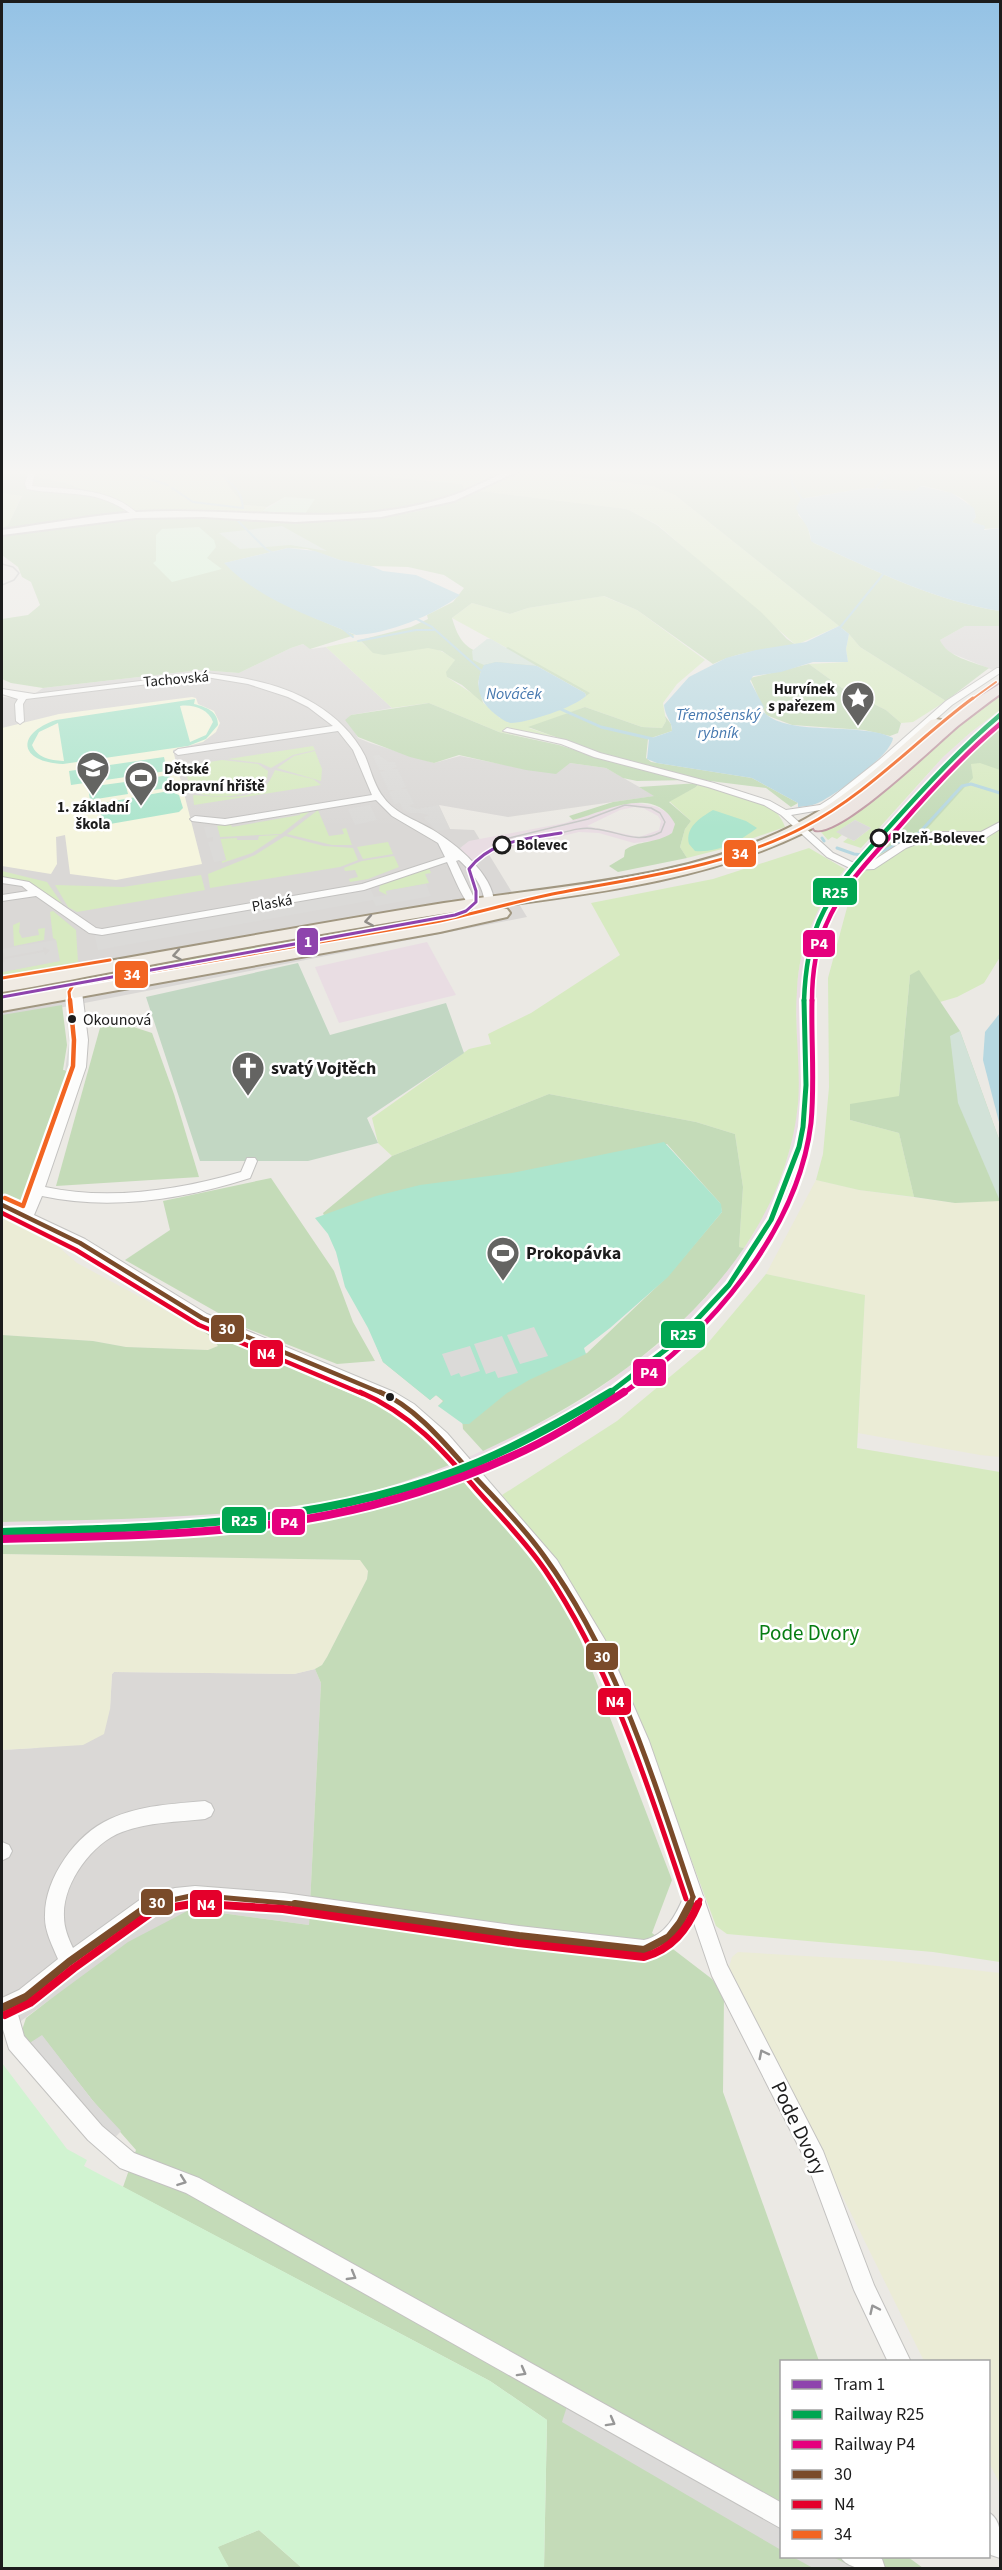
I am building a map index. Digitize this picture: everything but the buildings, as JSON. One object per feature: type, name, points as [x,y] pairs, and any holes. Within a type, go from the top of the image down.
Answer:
[{"type":"highway","points":[[941,725],[1000,678]]},
{"type":"highway","points":[[941,725],[1000,688]]},
{"type":"highway","name":"Plaská","points":[[809,830],[875,791],[941,725]]},
{"type":"main road","name":"Plaská","points":[[2,1005],[441,927],[489,909],[703,872],[764,853],[809,830]]},
{"type":"main road","name":"Plaská","points":[[2,986],[472,904],[489,909]]},
{"type":"street","points":[[784,813],[823,807],[834,800],[882,762],[949,703],[1000,670]]},
{"type":"street","name":"Tachovská","points":[[2,692],[23,697],[194,676],[219,676],[295,697],[323,713],[357,749],[378,797],[391,811],[443,843],[457,857],[472,904]]},
{"type":"street","points":[[20,721],[19,704],[23,697]]},
{"type":"street","points":[[178,752],[339,728]]},
{"type":"street","points":[[507,731],[563,742],[597,755],[767,802],[809,830],[830,855],[854,867],[866,868],[924,837],[984,836],[1000,825]]},
{"type":"street","points":[[200,806],[200,819],[225,822],[378,797]]},
{"type":"street","points":[[457,857],[477,872],[489,909]]},
{"type":"street","name":"Plaská","points":[[2,880],[25,884],[93,931],[112,932],[364,887],[436,861],[457,857]]},
{"type":"street","points":[[2,898],[35,893]]},
{"type":"street","points":[[27,1216],[80,1067],[82,1040],[76,992]]},
{"type":"street","points":[[38,1190],[58,1196],[83,1199],[160,1193],[217,1184],[246,1175],[251,1161]]},
{"type":"street","name":"Pode Dvory","points":[[2,1205],[80,1243],[202,1318],[388,1396],[408,1408],[442,1438],[551,1565],[599,1646],[640,1742],[719,1969],[816,2158],[865,2290],[900,2360]]},
{"type":"street","points":[[69,1962],[57,1932],[54,1913],[58,1894],[68,1873],[83,1851],[101,1833],[114,1826],[137,1819],[205,1810]]},
{"type":"street","points":[[693,1897],[676,1932],[655,1948],[644,1950],[284,1902],[195,1895],[175,1897],[152,1903],[69,1962],[26,1997],[4,2008],[16,2042],[95,2133],[127,2161],[192,2185],[780,2516]]},
{"type":"street","points":[[990,2528],[1000,2546]]},
{"type":"street","points":[[856,2558],[873,2568]]},
{"type":"shaded area","points":[[965,626],[1000,626],[1000,673],[951,653],[943,647],[940,640]]},
{"type":"shaded area","points":[[487,639],[491,639],[537,666],[496,662],[484,665],[473,660],[472,651]]},
{"type":"shaded area","points":[[303,644],[311,649],[326,647],[392,708],[351,715],[348,719],[358,738],[434,763],[460,756],[526,769],[570,763],[606,768],[655,796],[508,817],[439,805],[450,829],[474,830],[527,917],[2,1019],[2,697],[27,699],[43,688],[200,670],[239,673]]},
{"type":"shaded area","name":"1. základní škola","points":[[196,698],[198,704],[214,711],[220,723],[216,732],[203,742],[173,750],[202,864],[116,880],[70,874],[65,835],[56,837],[57,864],[51,874],[2,866],[2,728],[59,714]]},
{"type":"shaded area","points":[[1000,710],[1000,720],[970,745],[939,778],[848,884],[829,916],[817,950],[813,971],[811,992],[813,1108],[806,1151],[798,1180],[770,1239],[753,1265],[722,1304],[676,1351],[605,1406],[565,1430],[481,1470],[387,1505],[342,1516],[205,1533],[2,1540],[2,1522],[134,1518],[280,1507],[339,1499],[382,1488],[473,1455],[554,1416],[593,1393],[663,1341],[708,1295],[737,1258],[754,1233],[782,1175],[798,1106],[796,991],[803,947],[816,912],[845,869],[943,757]]},
{"type":"shaded area","points":[[379,755],[389,762],[395,762],[397,767],[392,769],[398,769],[406,787],[401,789],[407,789],[414,804],[409,806],[417,809],[438,805],[450,829],[437,831],[424,817],[429,815],[410,813],[403,810],[400,803],[394,804],[389,792],[394,790],[388,790],[380,772],[385,770],[379,770],[373,756]]},
{"type":"shaded area","points":[[633,802],[657,807],[670,814],[675,824],[672,833],[661,840],[634,843],[599,833],[579,832],[495,852],[474,862],[460,848],[469,841],[565,823],[616,804]],"holes":[[[643,808],[658,816],[661,821],[659,830],[639,837],[587,826],[620,810]]]},
{"type":"shaded area","points":[[370,805],[377,820],[355,825],[348,809]]},
{"type":"shaded area","points":[[855,820],[871,828],[854,841],[836,832]]},
{"type":"shaded area","points":[[217,826],[226,860],[214,862],[208,842],[213,841],[213,837],[207,838],[204,827]]},
{"type":"shaded area","points":[[368,883],[374,897],[387,895],[386,891],[426,884],[431,896],[376,906],[373,900],[98,950],[94,932]]},
{"type":"shaded area","points":[[56,940],[60,961],[2,972],[2,963],[5,959],[44,952],[45,955],[50,950],[43,947],[43,950],[5,957],[2,949]]},
{"type":"shaded area","points":[[427,942],[456,995],[339,1023],[315,967]]},
{"type":"shaded area","points":[[298,963],[330,1035],[446,1003],[464,1053],[367,1118],[378,1143],[308,1161],[200,1161],[146,997]]},
{"type":"shaded area","points":[[74,1016],[77,1042],[75,1060],[73,1070],[65,1071],[69,1043],[67,1017]]},
{"type":"shaded area","points":[[960,1031],[1000,1142],[1000,1201],[958,1103],[950,1036]]},
{"type":"shaded area","points":[[816,1180],[859,1190],[955,1203],[1000,1200],[1000,1457],[858,1433],[865,1295],[766,1274]]},
{"type":"shaded area","points":[[8,1219],[53,1242],[77,1263],[198,1328],[219,1346],[208,1350],[126,1347],[93,1341],[2,1335],[2,1221]]},
{"type":"shaded area","points":[[534,1327],[548,1356],[520,1364],[507,1335]]},
{"type":"shaded area","points":[[502,1336],[518,1373],[498,1378],[495,1371],[486,1374],[474,1344]]},
{"type":"shaded area","points":[[470,1346],[480,1371],[461,1377],[459,1373],[451,1376],[442,1354]]},
{"type":"shaded area","points":[[2,1554],[361,1560],[368,1571],[367,1579],[327,1657],[322,1665],[315,1669],[294,1674],[114,1672],[110,1709],[104,1734],[83,1745],[2,1750]]},
{"type":"shaded area","points":[[315,1669],[321,1683],[309,1925],[191,1909],[48,2001],[2,2035],[2,1750],[37,1748],[110,1709],[114,1672],[294,1674]]},
{"type":"shaded area","points":[[738,1952],[892,1961],[1000,1973],[1000,2484],[990,2465],[990,2360],[924,2360],[729,1967],[732,1957]]},
{"type":"shaded area","points":[[42,2035],[93,2101],[121,2131],[108,2145],[22,2048]]},
{"type":"shaded area","points":[[568,2403],[780,2525],[780,2549],[562,2422]]},
{"type":"shaded area","points":[[795,2558],[835,2558],[854,2568],[813,2568]]},
{"type":"green space","points":[[33,588],[257,588],[303,613],[355,635],[310,649],[303,644],[239,673],[200,670],[43,688],[11,683],[2,679],[2,619],[28,615],[40,605]]},
{"type":"green space","points":[[464,588],[732,588],[796,645],[743,653],[713,664],[637,610],[604,596],[528,608],[510,614],[472,603],[452,618],[457,633],[469,647],[489,656],[508,647],[590,693],[586,696],[585,693],[537,666],[481,671],[478,683],[483,703],[462,685],[447,677],[446,672],[455,660],[442,651],[428,648],[384,655],[373,653],[360,640],[411,627],[428,619],[427,615],[453,602]]},
{"type":"green space","points":[[730,588],[791,588],[839,626],[796,645]]},
{"type":"green space","points":[[791,588],[918,588],[952,600],[1000,611],[1000,626],[965,626],[940,640],[943,646],[954,655],[989,668],[946,701],[860,647],[849,634]]},
{"type":"green space","points":[[603,596],[637,610],[705,660],[677,684],[663,703],[666,721],[662,728],[642,727],[585,707],[529,728],[553,736],[544,741],[499,732],[429,703],[392,708],[326,647],[360,640],[368,648],[384,653],[420,648],[437,649],[455,660],[447,677],[476,696],[500,718],[527,719],[581,700],[589,693],[452,618],[472,603],[510,614],[528,608]]},
{"type":"green space","points":[[849,634],[860,647],[946,701],[913,722],[901,723],[886,710],[842,688],[809,664],[848,662],[846,649]]},
{"type":"green space","points":[[809,664],[842,688],[886,710],[901,723],[898,733],[890,736],[864,730],[792,725],[766,715],[750,678]]},
{"type":"green space","points":[[1000,696],[1000,710],[943,757],[861,848],[843,842],[848,838],[854,841],[871,828],[855,820],[837,832],[842,835],[837,839],[832,837],[828,840],[821,832],[864,808],[956,727]]},
{"type":"green space","points":[[195,699],[194,704],[214,713],[218,725],[206,739],[188,746],[63,764],[38,758],[31,753],[28,746],[34,732],[56,720]],"holes":[[[180,706],[195,707],[211,717],[213,722],[206,735],[190,742]],[[58,723],[64,761],[44,757],[37,753],[32,745],[39,732]]]},
{"type":"green space","points":[[429,703],[499,732],[559,745],[600,758],[689,780],[637,781],[623,778],[606,768],[570,763],[556,774],[526,770],[459,755],[434,763],[410,757],[358,737],[345,720],[351,715]]},
{"type":"green space","points":[[585,707],[642,727],[662,728],[666,721],[665,716],[671,724],[672,731],[648,739],[646,758],[651,762],[752,778],[798,803],[791,807],[766,788],[702,780],[659,769],[603,754],[528,727]]},
{"type":"green space","points":[[1000,720],[1000,770],[980,763],[971,764],[973,778],[926,830],[867,861],[955,760]]},
{"type":"green space","points":[[1000,733],[1000,957],[984,983],[957,997],[940,1002],[919,971],[910,975],[899,1096],[850,1120],[899,1133],[914,1197],[859,1190],[816,1180],[823,1154],[829,1087],[828,978],[848,904],[838,899],[867,861],[926,830],[972,778],[971,764]]},
{"type":"green space","points":[[313,746],[315,750],[293,755],[271,768],[260,763],[228,759]]},
{"type":"green space","points":[[315,751],[322,769],[321,781],[277,768],[294,756]]},
{"type":"green space","points":[[164,757],[167,771],[71,785],[69,771]]},
{"type":"green space","points":[[222,760],[258,764],[268,771],[267,779],[252,791],[231,796],[210,796],[191,791],[184,766]]},
{"type":"green space","points":[[275,770],[313,779],[321,785],[194,805],[193,795],[233,797],[252,793],[268,783]]},
{"type":"green space","points":[[169,775],[173,787],[135,793],[132,781]]},
{"type":"green space","points":[[125,782],[128,794],[90,800],[88,787]]},
{"type":"green space","points":[[699,783],[736,792],[761,802],[780,817],[785,827],[722,849],[687,858],[680,847],[685,829],[691,821],[669,801],[696,787]]},
{"type":"green space","points":[[699,783],[669,802],[691,821],[685,829],[680,847],[687,858],[618,872],[609,866],[624,857],[625,850],[630,847],[672,833],[675,824],[666,812],[654,805],[627,804],[573,820],[569,816],[613,802],[654,796],[639,787]]},
{"type":"green space","name":"Dětské dopravní hřiště","points":[[169,791],[179,795],[183,808],[179,812],[110,824],[102,821],[100,806],[103,803]]},
{"type":"green space","points":[[313,809],[281,834],[220,837],[217,826],[230,823],[232,827],[300,815],[299,812]]},
{"type":"green space","points":[[318,810],[329,836],[344,834],[342,829],[346,828],[352,845],[332,845],[287,834]]},
{"type":"green space","points":[[713,810],[746,821],[757,828],[728,845],[712,850],[695,851],[689,844],[691,828]]},
{"type":"green space","points":[[279,835],[252,853],[222,863],[226,860],[220,839],[258,840],[259,836]]},
{"type":"green space","points":[[285,836],[324,846],[353,848],[358,860],[340,867],[210,888],[208,874],[255,855]]},
{"type":"green space","points":[[388,842],[393,854],[363,859],[357,847]]},
{"type":"green space","points":[[809,848],[845,869],[826,896],[811,925],[801,957],[796,1004],[799,1090],[792,1142],[773,1197],[744,1248],[739,1247],[743,1187],[735,1134],[696,1122],[549,1094],[392,1156],[378,1143],[372,1118],[469,1049],[491,1044],[488,1034],[531,1013],[620,955],[591,903],[713,879]]},
{"type":"green space","points":[[394,856],[399,867],[368,879],[350,882],[349,879],[358,877],[355,870],[345,871],[344,868],[362,861]]},
{"type":"green space","points":[[428,866],[431,873],[425,874],[429,883],[386,891],[387,895],[379,891],[380,884]]},
{"type":"green space","points":[[2,871],[47,882],[65,908],[25,882],[2,878]]},
{"type":"green space","points":[[201,875],[205,890],[77,912],[68,907],[55,885],[123,887]]},
{"type":"green space","points":[[53,911],[76,930],[78,962],[2,976],[2,972],[59,961],[56,940],[53,938],[50,912]]},
{"type":"green space","points":[[441,912],[416,919],[418,924],[453,917],[445,922],[56,992],[55,986],[2,996],[2,990]]},
{"type":"green space","points":[[20,922],[19,932],[22,938],[39,935],[38,929],[45,928],[44,940],[14,946],[13,925]]},
{"type":"green space","points":[[919,970],[960,1031],[1000,1142],[1000,1201],[955,1203],[914,1197],[899,1133],[850,1120],[850,1104],[899,1096],[910,975]]},
{"type":"green space","points":[[62,1005],[67,1045],[63,1070],[74,1071],[34,1190],[29,1199],[21,1204],[2,1196],[2,1015]]},
{"type":"green space","points":[[103,1017],[152,1033],[174,1094],[199,1177],[56,1186]]},
{"type":"green space","points":[[549,1094],[696,1122],[735,1134],[743,1187],[739,1247],[744,1248],[690,1313],[660,1342],[627,1368],[558,1413],[483,1451],[463,1429],[460,1396],[493,1392],[587,1353],[667,1277],[722,1212],[720,1203],[667,1144],[354,1222],[453,1408],[438,1406],[443,1401],[436,1395],[430,1400],[383,1362],[323,1213],[392,1156]]},
{"type":"green space","name":"Prokopávka","points":[[664,1142],[721,1204],[722,1212],[668,1277],[584,1348],[586,1354],[529,1380],[507,1393],[469,1424],[463,1424],[438,1406],[444,1401],[436,1395],[430,1400],[383,1362],[368,1328],[345,1287],[336,1252],[328,1234],[315,1218],[376,1196],[420,1185],[512,1173]]},
{"type":"green space","points":[[271,1178],[334,1271],[353,1322],[375,1361],[337,1364],[243,1327],[125,1260],[170,1230],[163,1201]]},
{"type":"green space","name":"Pode Dvory","points":[[766,1274],[865,1295],[857,1448],[1000,1472],[1000,1962],[933,1952],[727,1934],[716,1926],[649,1746],[557,1561],[502,1495],[617,1421],[702,1350]]},
{"type":"green space","points":[[198,1328],[405,1417],[425,1434],[452,1464],[367,1493],[297,1506],[171,1517],[2,1522],[2,1335],[93,1341],[126,1347],[208,1350],[218,1346],[211,1337]]},
{"type":"green space","points":[[464,1477],[508,1528],[561,1599],[572,1618],[672,1880],[652,1933],[712,1979],[724,1996],[723,2092],[819,2360],[780,2360],[780,2558],[909,2558],[923,2568],[544,2568],[547,2420],[490,2381],[123,2187],[136,2150],[93,2101],[42,2036],[29,2044],[21,2033],[26,2018],[128,1942],[191,1909],[309,1925],[321,1683],[315,1669],[322,1665],[327,1657],[367,1579],[368,1571],[360,1560],[2,1554],[2,1540],[130,1537],[258,1529],[343,1516],[374,1509]]},
{"type":"green space","points":[[2,2063],[67,2149],[87,2160],[84,2166],[490,2381],[547,2420],[544,2568],[302,2568],[259,2530],[218,2547],[229,2568],[2,2568]]},
{"type":"green space","points":[[259,2530],[302,2568],[229,2568],[217,2547]]},
{"type":"water","points":[[254,588],[444,588],[460,595],[438,610],[410,622],[382,631],[356,635],[303,614]]},
{"type":"water","points":[[918,588],[1000,588],[1000,611],[952,600]]},
{"type":"water","name":"Třemošenský rybník","points":[[839,626],[849,634],[846,649],[848,662],[813,662],[781,672],[753,676],[750,681],[764,707],[762,710],[772,719],[804,727],[862,730],[893,738],[890,746],[873,764],[838,791],[817,803],[798,807],[798,803],[752,778],[657,763],[647,759],[649,739],[672,731],[664,705],[689,677],[726,658],[756,650],[806,642]]},
{"type":"water","name":"Nováček","points":[[496,662],[537,666],[585,693],[586,696],[550,714],[518,722],[507,722],[489,709],[479,692],[479,679],[484,665]]},
{"type":"water","points":[[1000,1013],[1000,1126],[983,1060],[985,1032]]},
{"type":"waterway","points":[[837,631],[872,588]]},
{"type":"waterway","points":[[415,618],[432,627],[484,673]]},
{"type":"waterway","points":[[342,625],[343,629],[353,637]]},
{"type":"waterway","points":[[358,641],[416,630],[434,630]]},
{"type":"waterway","points":[[556,707],[601,727],[653,739]]},
{"type":"waterway","points":[[837,848],[854,854],[873,856],[919,833],[962,786],[971,784],[1000,793]]},
{"type":"tram line","points":[[501,840],[588,819],[625,805],[651,808],[660,813],[665,822],[661,832],[644,837],[591,828],[561,833]]},
{"type":"tram line","name":"1","points":[[2,997],[455,915],[466,911],[476,902],[476,891],[469,869],[476,859],[497,846],[510,842],[561,833]]},
{"type":"rail line","name":"R25","points":[[2,1532],[166,1526],[249,1520],[330,1507],[404,1488],[477,1463],[549,1430],[616,1389],[677,1341],[729,1285],[771,1220],[799,1147],[806,1106],[804,1001],[806,970],[812,940],[823,912],[848,874],[887,829],[955,755],[1000,715]]},
{"type":"rail line","name":"P4","points":[[2,1539],[125,1536],[249,1527],[330,1515],[390,1501],[451,1481],[511,1457],[569,1427],[624,1392],[675,1353],[719,1308],[757,1258],[780,1220],[801,1166],[807,1145],[812,1103],[814,968],[817,950],[830,916],[840,898],[869,860],[944,776],[1000,724]]},
{"type":"transit line","name":"34","points":[[5,1198],[23,1206],[73,1066],[74,1040],[69,992],[73,985],[438,921],[544,896],[684,868],[745,852],[803,828],[829,813],[877,778],[946,718],[996,682]]},
{"type":"transit line","name":"34","points":[[2,978],[110,960]]},
{"type":"transit line","name":"30","points":[[2,1205],[80,1243],[202,1318],[389,1396],[440,1438],[537,1546],[552,1567],[597,1645],[633,1728],[693,1897]]},
{"type":"transit line","name":"N4","points":[[2,1213],[76,1250],[199,1325],[385,1403],[411,1422],[456,1466],[529,1549],[569,1608],[609,1688],[626,1730],[686,1899]]},
{"type":"transit line","name":"30","points":[[2,2008],[26,1997],[69,1962],[152,1903],[195,1895],[284,1902],[519,1936],[644,1950],[654,1947],[669,1937],[685,1915],[693,1897]]},
{"type":"transit line","name":"N4","points":[[5,2015],[30,2003],[74,1968],[155,1910],[195,1903],[283,1909],[518,1943],[644,1957],[664,1950],[679,1937],[686,1929],[700,1900]]},
{"type":"place","name":"Hurvínek s pařezem","points":[[858,727]]},
{"type":"place","name":"1. základní škola","points":[[93,797]]},
{"type":"place","name":"Dětské dopravní hřiště","points":[[141,807]]},
{"type":"place","name":"Plzeň-Bolevec","points":[[879,838]]},
{"type":"place","name":"Bolevec","points":[[502,845]]},
{"type":"place","name":"Okounová","points":[[72,1019]]},
{"type":"place","name":"svatý Vojtěch","points":[[248,1097]]},
{"type":"place","name":"Prokopávka","points":[[503,1282]]}]
